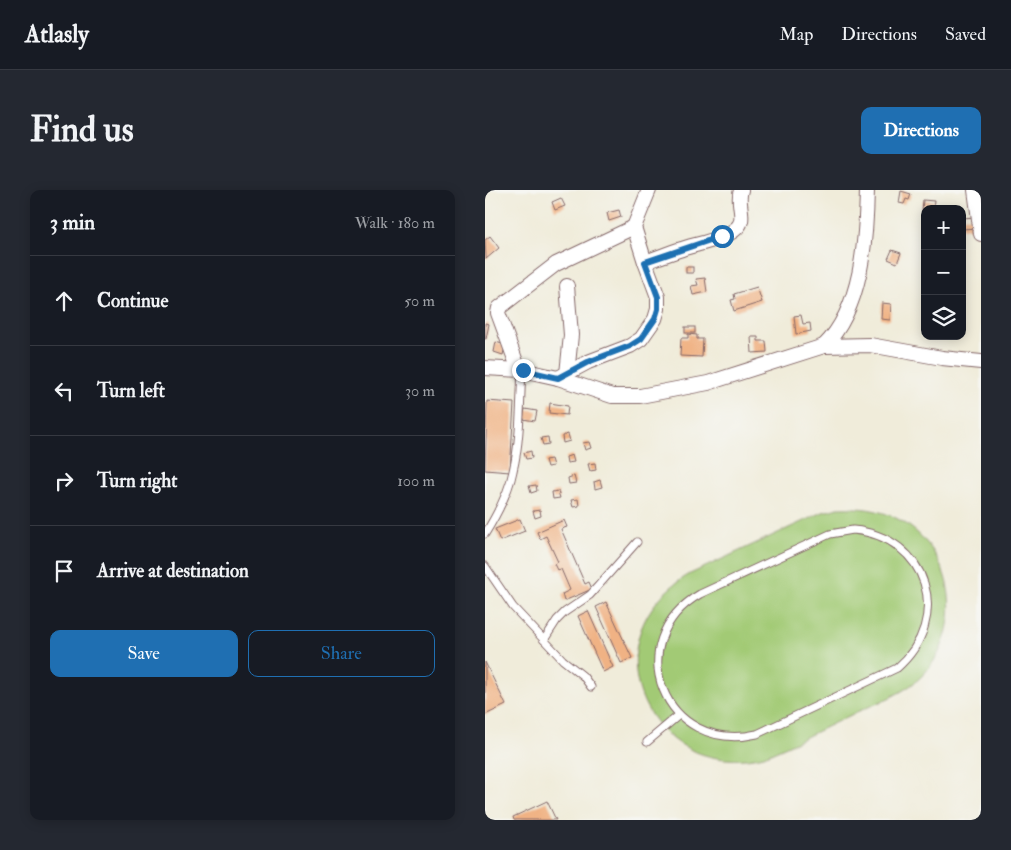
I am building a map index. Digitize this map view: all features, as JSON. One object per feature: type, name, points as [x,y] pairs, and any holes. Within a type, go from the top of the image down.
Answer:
[{"type":"street","points":[[562,376],[588,362],[630,346],[641,339],[655,319],[658,309],[658,297],[634,227],[649,190]]},
{"type":"street","points":[[645,262],[683,248],[707,242],[730,233],[737,228],[741,221],[739,202],[741,190]]},
{"type":"street","points":[[824,346],[836,334],[843,322],[861,265],[866,226],[867,190]]},
{"type":"street","points":[[975,190],[981,234]]},
{"type":"street","points":[[521,370],[498,313],[499,308],[556,264],[634,227]]},
{"type":"street","points":[[562,376],[571,334],[567,286]]},
{"type":"street","points":[[485,368],[521,370],[562,376],[612,396],[640,396],[708,383],[824,346],[870,345],[942,358],[981,362]]},
{"type":"lane","points":[[485,534],[502,501],[513,472],[519,417],[521,370]]},
{"type":"lane","points":[[842,531],[865,531],[886,539],[905,552],[919,571],[926,593],[927,617],[920,640],[910,655],[897,668],[757,734],[733,738],[715,735],[698,729],[679,714],[663,690],[658,660],[667,626],[673,616],[690,600],[830,534],[842,531]]},
{"type":"lane","points":[[544,640],[557,620],[565,612],[590,595],[637,542]]},
{"type":"lane","points":[[485,566],[513,607],[563,660],[583,676],[591,687]]},
{"type":"lane","points":[[647,742],[679,714]]},
{"type":"green space","points":[[838,508],[869,509],[898,519],[917,533],[932,550],[943,570],[948,591],[949,613],[946,635],[937,656],[923,675],[909,687],[764,756],[722,759],[687,748],[660,727],[643,698],[635,666],[640,632],[658,600],[690,574],[823,512]]},
{"type":"building","points":[[901,191],[911,194],[909,200],[906,199],[904,204],[899,203]]},
{"type":"building","points":[[561,198],[565,206],[555,210],[552,202]]},
{"type":"building","points":[[923,200],[934,201],[934,205],[923,205]]},
{"type":"building","points":[[619,210],[621,217],[609,221],[607,213]]},
{"type":"building","points":[[976,217],[977,228],[966,229],[966,218]]},
{"type":"building","points":[[490,236],[499,248],[486,259],[485,240]]},
{"type":"building","points":[[892,250],[901,253],[897,263],[888,259]]},
{"type":"building","points":[[686,267],[693,267],[693,273],[686,273]]},
{"type":"building","points":[[705,278],[707,292],[693,295],[691,286],[698,285],[696,279]]},
{"type":"building","points":[[757,287],[762,302],[734,311],[731,300],[735,299],[734,294]]},
{"type":"building","points":[[882,303],[891,304],[890,320],[881,319]]},
{"type":"building","points":[[801,315],[803,324],[810,323],[811,331],[796,334],[794,316]]},
{"type":"building","points":[[485,323],[489,324],[486,339],[485,339]]},
{"type":"building","points":[[685,327],[695,327],[695,333],[685,333]]},
{"type":"building","points":[[688,334],[697,335],[697,339],[703,339],[702,357],[680,356],[681,338],[688,338]]},
{"type":"building","points":[[751,337],[758,337],[758,341],[766,341],[767,352],[752,353]]},
{"type":"building","points":[[496,342],[505,345],[503,355],[494,352]]},
{"type":"building","points":[[487,401],[514,403],[510,472],[485,470]]},
{"type":"building","points":[[550,403],[568,406],[567,415],[549,413]]},
{"type":"building","points":[[525,409],[537,411],[535,421],[523,419]]},
{"type":"building","points":[[568,434],[570,441],[563,443],[562,436]]},
{"type":"building","points":[[548,437],[549,444],[543,445],[541,438]]},
{"type":"building","points":[[589,442],[591,448],[585,450],[583,443]]},
{"type":"building","points":[[531,451],[532,458],[526,459],[524,453]]},
{"type":"building","points":[[572,455],[574,462],[567,463],[566,457]]},
{"type":"building","points":[[551,459],[553,466],[547,467],[545,460]]},
{"type":"building","points":[[595,463],[596,470],[590,471],[588,464]]},
{"type":"building","points":[[574,476],[576,483],[569,484],[568,478]]},
{"type":"building","points":[[600,480],[602,487],[595,489],[594,482]]},
{"type":"building","points":[[536,485],[537,491],[531,493],[529,486]]},
{"type":"building","points":[[558,491],[560,498],[553,499],[552,492]]},
{"type":"building","points":[[578,499],[579,506],[573,507],[571,500]]},
{"type":"building","points":[[540,510],[541,516],[535,518],[533,511]]},
{"type":"building","points":[[520,519],[525,531],[500,541],[495,529]]},
{"type":"building","points":[[564,520],[567,527],[561,529],[585,584],[589,582],[592,589],[564,601],[562,594],[570,590],[561,569],[557,570],[554,564],[558,562],[546,536],[540,539],[537,532]]},
{"type":"building","points":[[606,602],[632,658],[621,663],[596,607]]},
{"type":"building","points":[[588,611],[613,667],[603,672],[578,616]]},
{"type":"building","points":[[485,662],[506,705],[485,715]]},
{"type":"building","points":[[547,801],[556,820],[514,820],[513,817]]},
{"type":"route","points":[[523,370],[558,378],[588,362],[630,346],[641,339],[655,319],[658,309],[658,297],[645,262],[722,236]]}]
